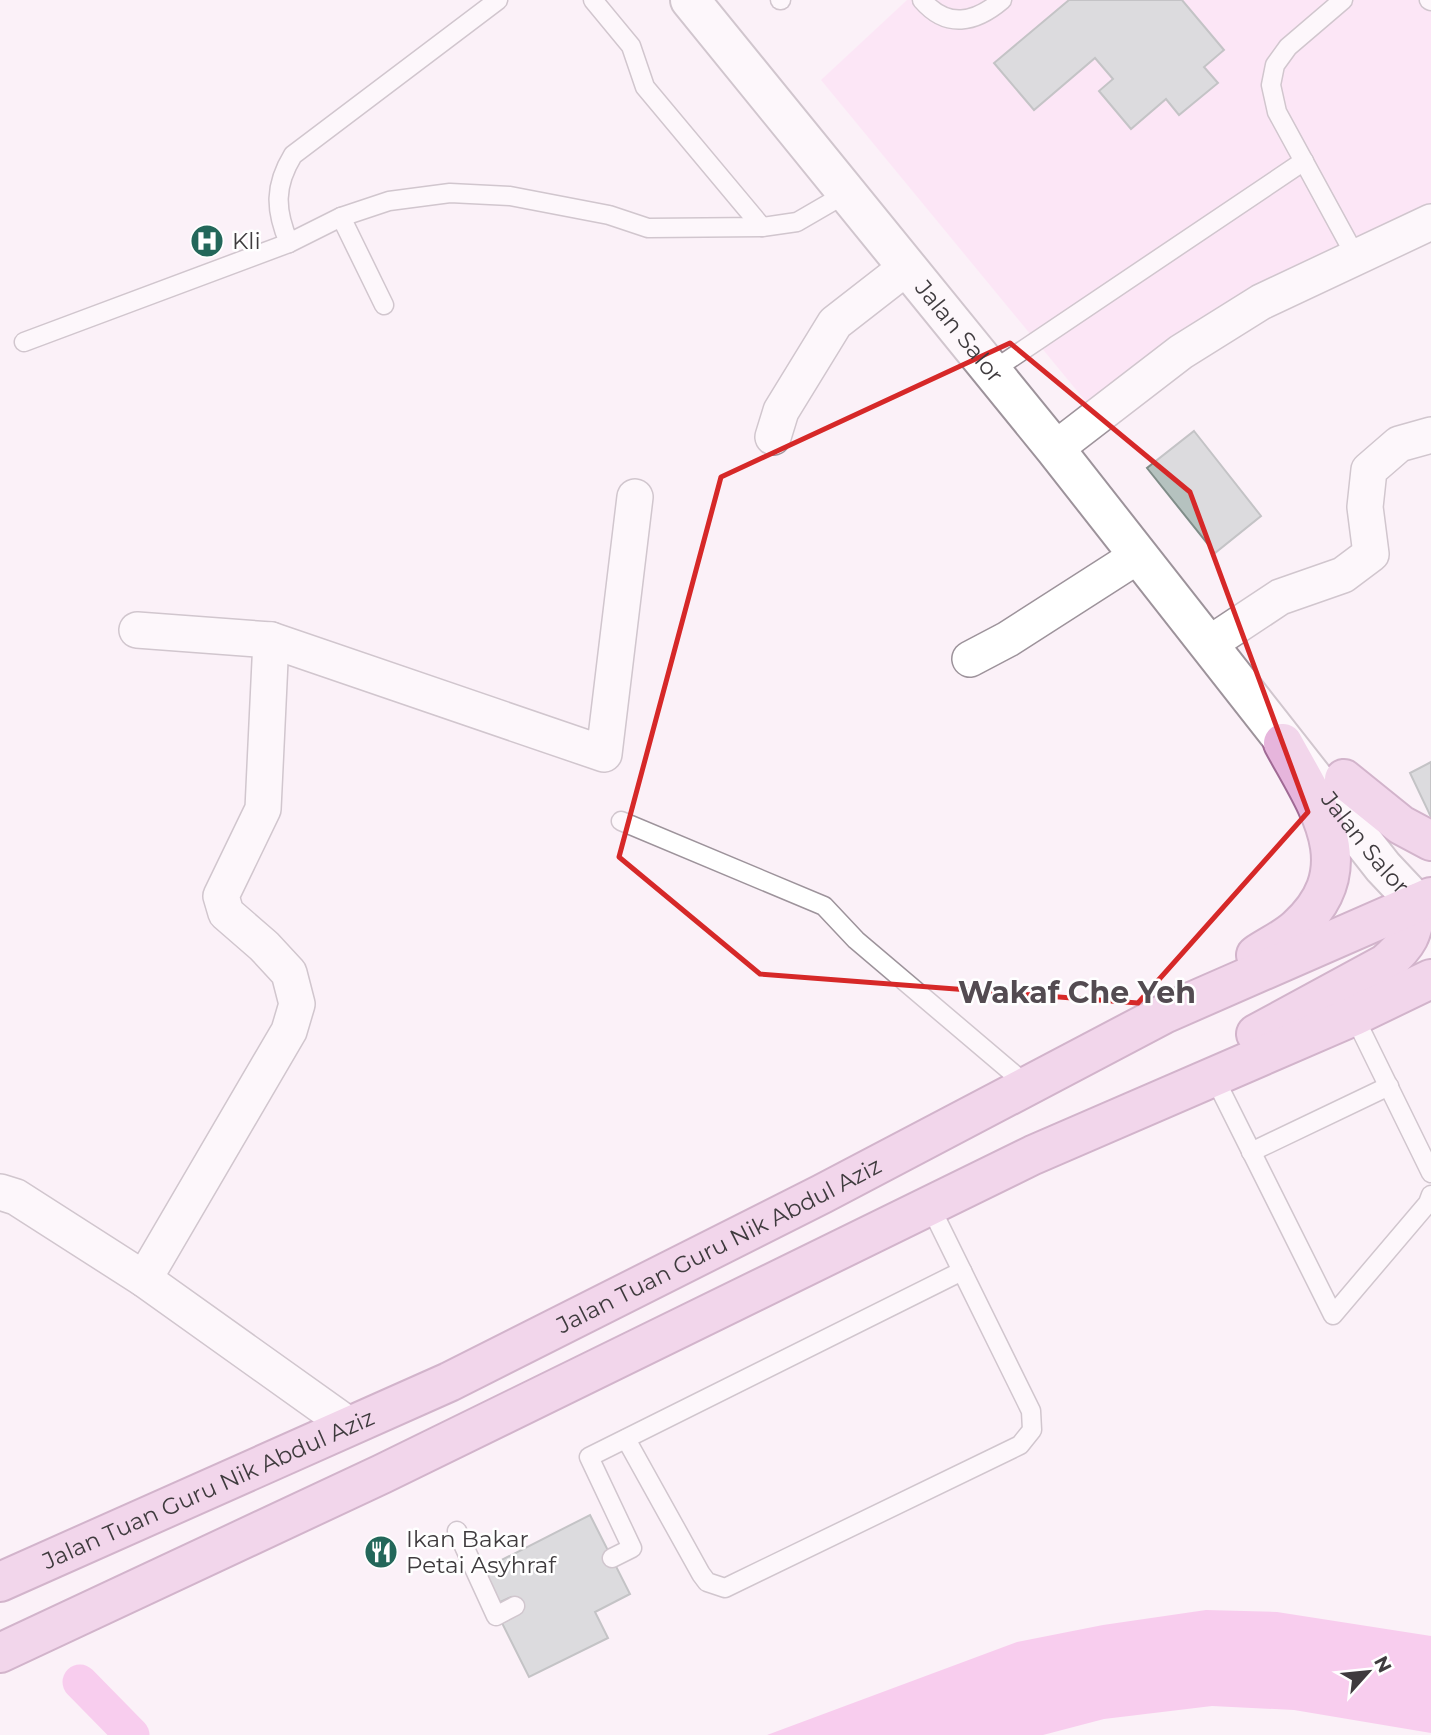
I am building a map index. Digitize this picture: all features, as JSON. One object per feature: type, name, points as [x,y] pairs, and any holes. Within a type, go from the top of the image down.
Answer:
[{"type":"main road","name":"Jalan Salor","points":[[690,0],[1055,449],[1218,654],[1283,743],[1383,867],[1426,903]]},
{"type":"main road","name":"Jalan Salor","points":[[1218,654],[1299,730],[1344,779],[1405,855],[1426,903]]},
{"type":"main road","points":[[1166,1013],[1296,929],[1316,907],[1328,882],[1333,857],[1327,824],[1283,743]]},
{"type":"main road","points":[[1344,779],[1401,825],[1431,841]]},
{"type":"main road","points":[[0,1653],[382,1474],[1033,1155],[1385,964],[1403,948],[1426,903]]},
{"type":"main road","name":"Jalan Tuan Guru Nik Abdul Aziz","points":[[0,1581],[449,1382],[1166,1013],[1426,903]]},
{"type":"main road","points":[[1033,1155],[1354,1016],[1431,979]]},
{"type":"street","points":[[1055,449],[1181,352],[1261,302],[1431,222]]},
{"type":"street","points":[[773,437],[781,411],[835,323],[907,267]]},
{"type":"street","points":[[1218,654],[1280,597],[1343,575],[1371,554],[1365,507],[1368,470],[1399,444],[1431,435]]},
{"type":"street","points":[[137,630],[271,640],[604,754],[635,497]]},
{"type":"street","points":[[970,659],[1008,639],[1139,555]]},
{"type":"street","points":[[144,1279],[289,1031],[297,1004],[289,973],[264,946],[226,914],[220,896],[263,809],[271,640]]},
{"type":"street","points":[[0,1192],[16,1197],[144,1279],[350,1426]]},
{"type":"lane","points":[[289,243],[278,209],[277,190],[293,155],[306,142],[498,0]]},
{"type":"lane","points":[[593,0],[631,46],[645,87],[762,227]]},
{"type":"lane","points":[[922,0],[935,14],[963,21],[977,18],[1002,0]]},
{"type":"lane","points":[[1343,0],[1288,47],[1275,65],[1271,85],[1277,112],[1356,257]]},
{"type":"lane","points":[[992,371],[1304,161]]},
{"type":"lane","points":[[24,342],[289,243],[341,217],[389,201],[450,192],[510,196],[609,215],[648,229],[762,227],[797,222],[847,193]]},
{"type":"lane","points":[[341,217],[384,305]]},
{"type":"lane","points":[[621,821],[824,906],[856,940],[1028,1086]]},
{"type":"lane","points":[[1354,1016],[1431,1173]]},
{"type":"lane","points":[[1214,1077],[1333,1315],[1428,1203],[1431,1195]]},
{"type":"lane","points":[[1251,1152],[1389,1086]]},
{"type":"lane","points":[[626,1439],[701,1574],[707,1582],[725,1588],[1020,1445],[1032,1430],[1031,1411],[930,1206]]},
{"type":"lane","points":[[612,1558],[632,1548],[589,1457],[962,1271]]},
{"type":"lane","points":[[457,1531],[496,1616],[515,1606]]},
{"type":"highlighted area","points":[[1010,343],[1190,492],[1308,812],[1138,1003],[760,974],[619,857],[721,477]]},
{"type":"shaded area","points":[[907,0],[1431,0],[1431,208],[1087,403],[821,80]]},
{"type":"shaded area","points":[[1206,1610],[1277,1612],[1431,1636],[1431,1733],[1294,1710],[1212,1706],[1104,1719],[1043,1735],[767,1735],[1017,1642],[1103,1625]]},
{"type":"building","points":[[1069,0],[1182,0],[1224,50],[1204,67],[1218,83],[1179,115],[1166,99],[1131,129],[1099,91],[1113,79],[1095,58],[1034,110],[994,63]]},
{"type":"building","points":[[1194,431],[1261,516],[1215,553],[1147,468]]},
{"type":"building","points":[[1431,762],[1431,817],[1410,773]]},
{"type":"building","points":[[590,1515],[630,1594],[595,1612],[608,1638],[529,1677],[502,1623],[519,1614],[511,1597],[498,1603],[482,1570]]},
{"type":"waterway","points":[[80,1682],[132,1735]]},
{"type":"place","name":"Kli","points":[[207,241]]},
{"type":"place","name":"Ikan Bakar Petai Asyhraf","points":[[381,1552]]},
{"type":"district","name":"Wakaf Che Yeh","points":[[1077,992]]}]
